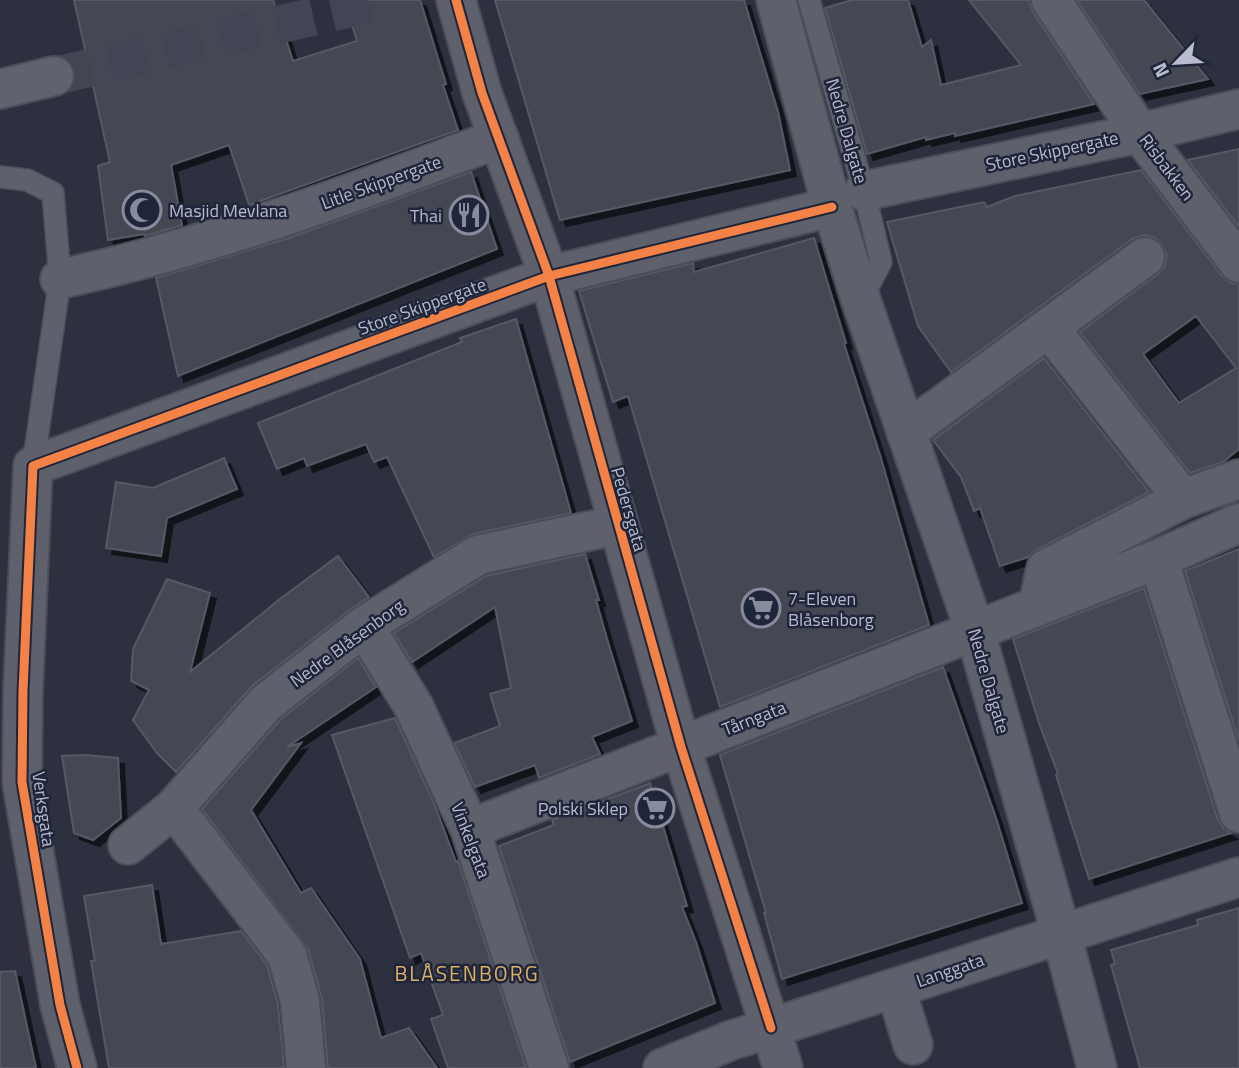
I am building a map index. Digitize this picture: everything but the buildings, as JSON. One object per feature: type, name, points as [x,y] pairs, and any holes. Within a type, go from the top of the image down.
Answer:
[{"type":"main road","points":[[0,89],[54,76]]},
{"type":"street","name":"Pedersgata","points":[[456,0],[482,93],[549,276],[681,747],[783,1068]]},
{"type":"street","name":"Nedre Dalgate","points":[[776,0],[848,199],[860,300],[975,631],[1097,1068]]},
{"type":"street","name":"Risbakken","points":[[1051,0],[1140,133],[1239,263]]},
{"type":"street","name":"Store Skippergate","points":[[33,466],[549,276],[848,199],[1239,108]]},
{"type":"street","name":"Litle Skippergate","points":[[60,279],[153,257],[325,203],[499,138]]},
{"type":"street","points":[[906,432],[1145,257]]},
{"type":"street","points":[[1049,328],[1183,499]]},
{"type":"street","name":"Verksgata","points":[[33,466],[23,691],[22,782],[60,1005],[77,1068]]},
{"type":"street","points":[[1038,606],[1046,569],[1183,499],[1239,479]]},
{"type":"street","name":"Tårngata","points":[[470,829],[1158,559],[1239,523]]},
{"type":"street","name":"Nedre Blåsenborg","points":[[128,845],[174,808],[266,703],[364,626],[478,555],[617,525]]},
{"type":"street","points":[[1158,559],[1239,813]]},
{"type":"street","name":"Vinkelgata","points":[[364,626],[414,707],[470,829],[549,1068]]},
{"type":"street","points":[[174,808],[287,956],[300,1001],[306,1068]]},
{"type":"street","name":"Langgata","points":[[663,1068],[732,1040],[1239,877]]},
{"type":"street","points":[[896,989],[913,1045]]},
{"type":"lane","name":"Nedre Dalgate","points":[[809,0],[848,199]]},
{"type":"lane","name":"Verksgata","points":[[0,177],[27,180],[53,193],[60,279],[33,466]]},
{"type":"tunnel","points":[[54,76],[386,0]]},
{"type":"cycle path","points":[[456,0],[482,93],[549,276],[681,747],[771,1028]]},
{"type":"cycle path","points":[[77,1068],[60,1005],[22,782],[23,691],[33,466],[549,276],[832,207]]},
{"type":"place","name":"Masjid Mevlana","points":[[142,210]]},
{"type":"place","name":"Thai","points":[[469,215]]},
{"type":"place","name":"7-Eleven Blåsenborg","points":[[761,608]]},
{"type":"place","name":"Polski Sklep","points":[[655,808]]},
{"type":"district","name":"BLÅSENBORG","points":[[467,973]]}]
